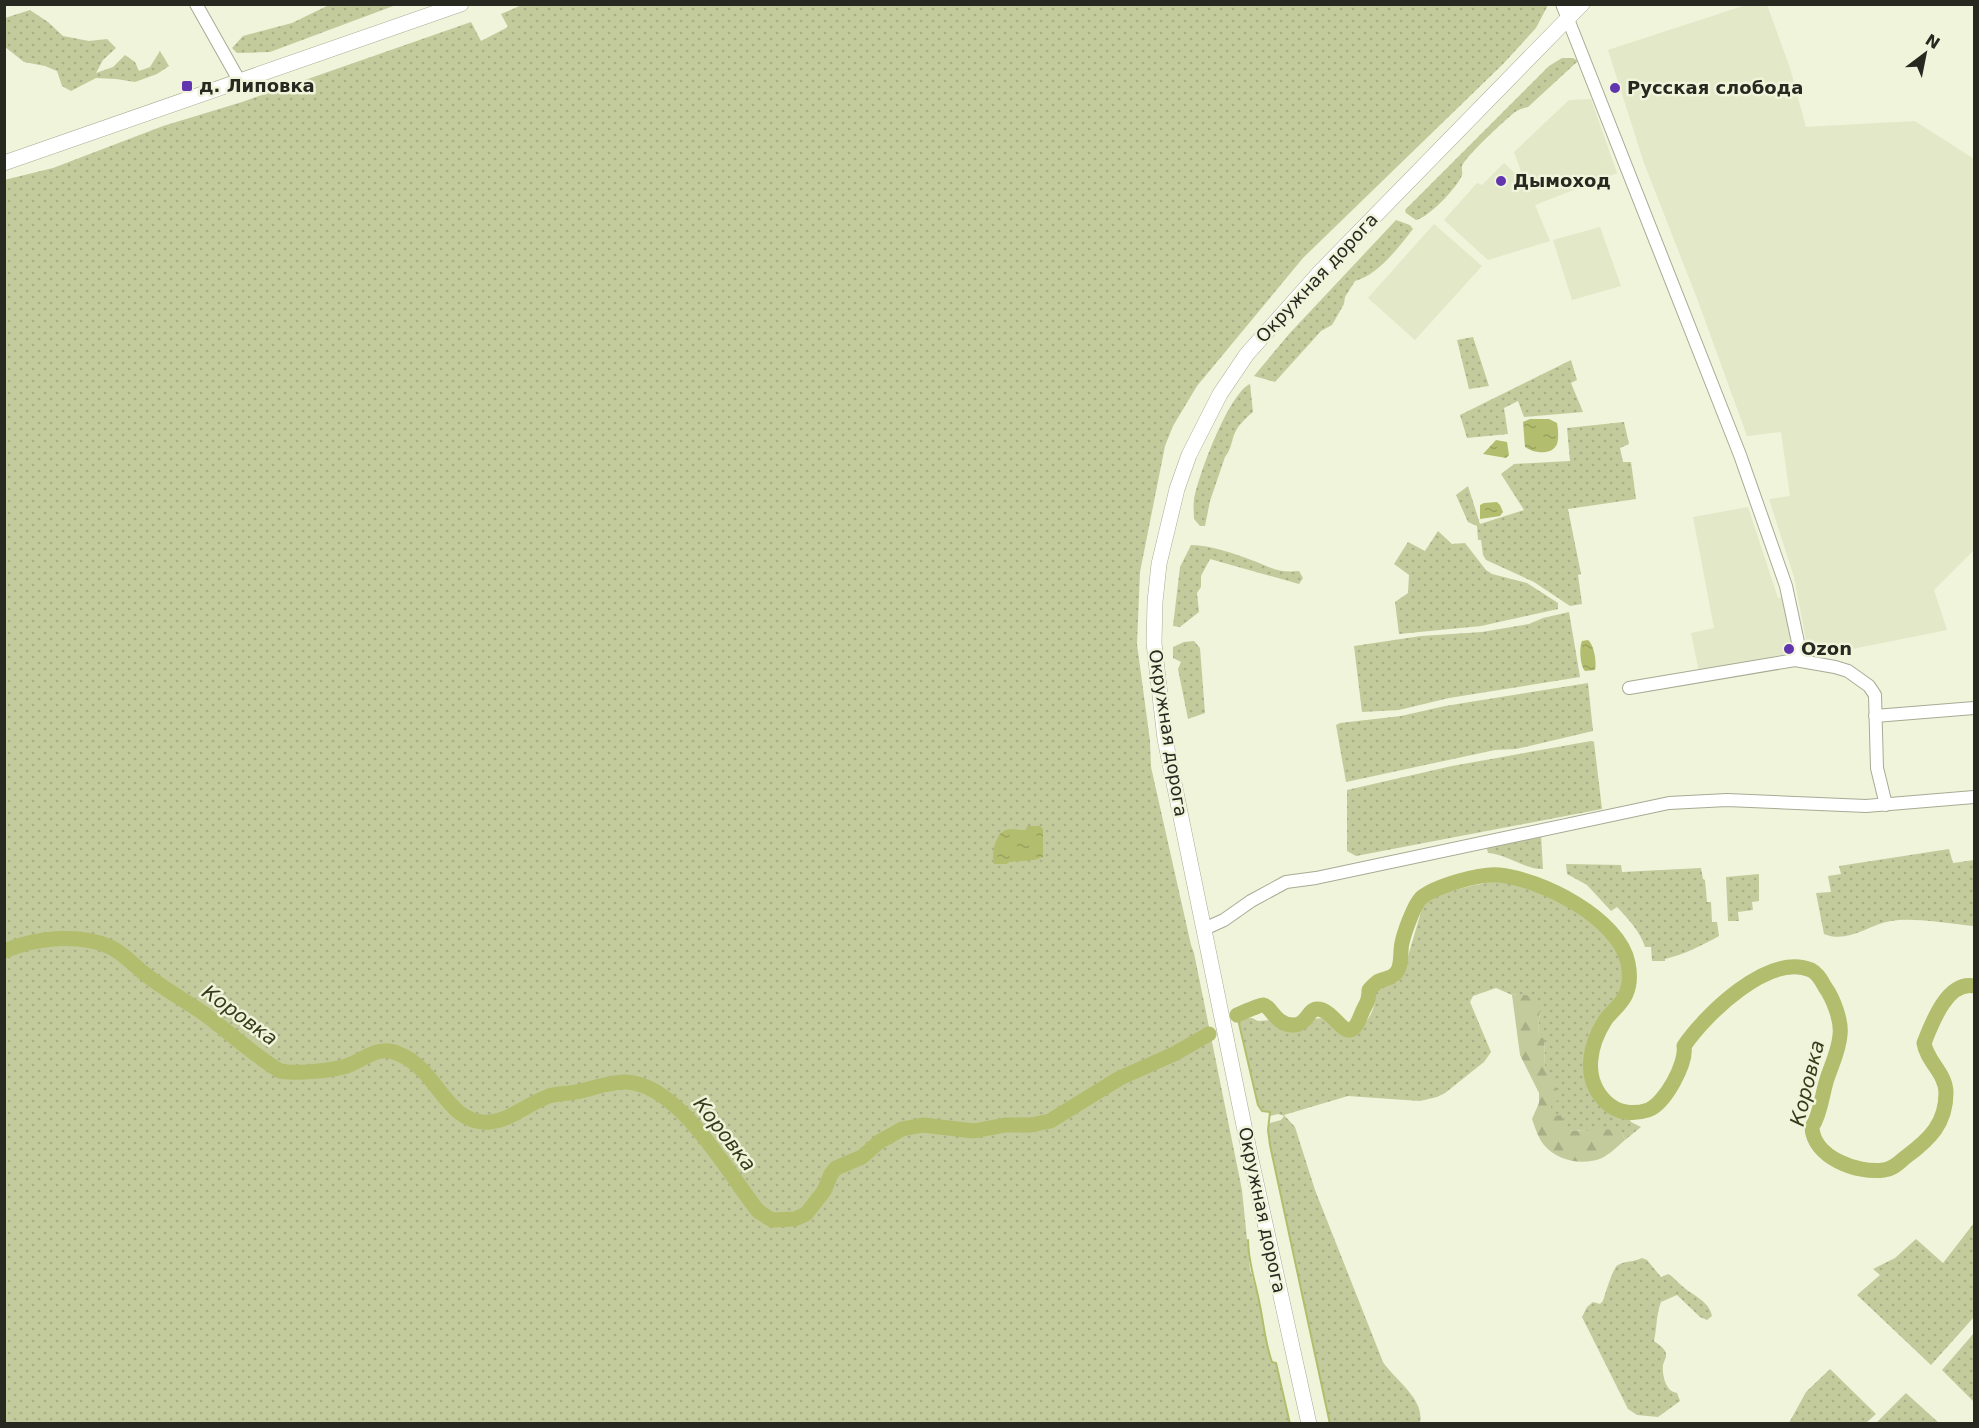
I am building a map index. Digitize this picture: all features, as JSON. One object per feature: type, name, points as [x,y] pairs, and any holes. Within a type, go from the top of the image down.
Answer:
[{"type":"main road","points":[[4,163],[461,4]]},
{"type":"main road","name":"Окружная дорога","points":[[1309,1424],[1166,739],[1154,643],[1155,602],[1160,564],[1177,489],[1189,455],[1220,394],[1247,354],[1320,272],[1565,12],[1582,4]]},
{"type":"street","points":[[196,4],[240,82]]},
{"type":"street","points":[[1565,12],[1740,455],[1786,586],[1803,661]]},
{"type":"street","points":[[1629,688],[1788,660],[1842,669],[1862,680],[1875,695],[1877,768],[1886,805]]},
{"type":"street","points":[[1875,716],[1974,708]]},
{"type":"street","points":[[1204,929],[1224,920],[1251,901],[1291,880],[1316,878],[1655,804],[1727,800],[1841,806],[1886,805],[1974,797]]},
{"type":"shaded area","points":[[1746,5],[1767,5],[1790,68],[1806,127],[1915,121],[1974,159],[1974,550],[1934,590],[1947,630],[1817,656],[1808,651],[1794,577],[1769,499],[1790,496],[1781,432],[1747,436],[1698,301],[1644,163],[1608,50]]},
{"type":"shaded area","points":[[1591,99],[1617,173],[1535,205],[1550,241],[1488,260],[1444,220],[1477,183],[1482,185],[1504,163],[1519,177],[1522,174],[1514,152],[1569,100]]},
{"type":"shaded area","points":[[1434,224],[1482,266],[1415,340],[1368,298]]},
{"type":"shaded area","points":[[1600,227],[1621,286],[1572,300],[1553,240]]},
{"type":"shaded area","points":[[1748,507],[1778,598],[1783,597],[1795,652],[1699,672],[1691,633],[1714,628],[1693,517]]},
{"type":"green space","points":[[329,5],[396,5],[270,52],[237,53],[232,48],[243,36],[292,23]]},
{"type":"green space","points":[[522,5],[1548,5],[1536,28],[1503,64],[1303,258],[1197,386],[1173,426],[1165,446],[1140,572],[1137,644],[1150,741],[1151,767],[1194,953],[1242,1190],[1250,1269],[1261,1307],[1267,1347],[1272,1362],[1276,1363],[1290,1423],[5,1423],[4,180],[53,168],[163,126],[242,102],[471,22],[481,41],[508,27],[501,14]]},
{"type":"green space","points":[[30,10],[63,36],[89,41],[107,39],[116,48],[103,60],[96,73],[113,67],[125,55],[135,62],[139,71],[150,67],[160,51],[169,66],[157,74],[135,82],[96,78],[71,91],[62,86],[57,71],[24,62],[5,47],[5,18]]},
{"type":"green space","points":[[1562,58],[1573,58],[1578,61],[1528,107],[1515,112],[1478,147],[1462,166],[1462,174],[1455,187],[1442,201],[1428,214],[1416,220],[1406,213],[1405,210],[1549,66]]},
{"type":"green space","points":[[1396,220],[1410,225],[1413,229],[1380,267],[1355,281],[1332,325],[1321,331],[1275,382],[1254,376],[1289,334]]},
{"type":"green space","points":[[1473,337],[1489,386],[1469,389],[1457,340]]},
{"type":"green space","points":[[1571,360],[1577,380],[1571,383],[1583,412],[1524,417],[1518,401],[1504,408],[1508,434],[1467,438],[1460,415]]},
{"type":"green space","points":[[1250,384],[1253,412],[1235,432],[1210,501],[1205,526],[1200,526],[1194,519],[1194,500],[1201,473],[1224,418],[1242,391]]},
{"type":"green space","points":[[1624,422],[1629,444],[1620,448],[1623,462],[1631,462],[1636,499],[1568,509],[1581,574],[1578,575],[1582,604],[1570,606],[1534,582],[1486,560],[1481,540],[1478,540],[1477,526],[1468,522],[1456,495],[1468,486],[1480,524],[1524,510],[1501,474],[1514,464],[1570,461],[1567,428]]},
{"type":"green space","points":[[1438,531],[1452,544],[1465,543],[1486,570],[1492,574],[1527,583],[1558,603],[1558,609],[1481,626],[1399,634],[1395,602],[1408,593],[1409,575],[1394,564],[1408,542],[1425,551]]},
{"type":"green space","points":[[1191,545],[1223,550],[1276,569],[1299,571],[1303,578],[1299,584],[1210,559],[1201,576],[1201,587],[1197,593],[1199,612],[1180,627],[1173,626],[1180,567]]},
{"type":"green space","points":[[1569,612],[1580,677],[1449,698],[1399,710],[1362,712],[1354,646],[1421,636],[1482,632],[1529,624]]},
{"type":"green space","points":[[1194,641],[1200,648],[1205,713],[1188,719],[1178,669],[1181,662],[1173,658],[1173,647]]},
{"type":"green space","points":[[1588,683],[1593,731],[1516,749],[1495,750],[1346,782],[1336,725],[1340,723],[1401,716],[1445,706]]},
{"type":"green space","points":[[1594,742],[1602,809],[1356,856],[1347,851],[1347,790],[1452,766]]},
{"type":"green space","points":[[1541,835],[1543,869],[1488,853],[1486,845]]},
{"type":"green space","points":[[1949,849],[1953,863],[1974,860],[1974,926],[1900,920],[1882,923],[1841,937],[1824,934],[1816,893],[1831,892],[1828,876],[1841,874],[1839,866]]},
{"type":"green space","points":[[1566,864],[1621,865],[1622,872],[1701,868],[1705,880],[1707,902],[1711,902],[1712,922],[1717,922],[1719,936],[1679,955],[1665,959],[1665,961],[1652,961],[1651,947],[1645,947],[1637,930],[1625,916],[1617,907],[1611,911],[1587,885],[1567,874]]},
{"type":"green space","points":[[1759,874],[1759,901],[1752,902],[1753,910],[1738,912],[1739,921],[1728,921],[1726,877]]},
{"type":"green space","points":[[1507,880],[1546,893],[1567,904],[1604,932],[1618,949],[1625,968],[1626,989],[1594,1032],[1587,1052],[1587,1073],[1589,1084],[1604,1108],[1616,1115],[1629,1117],[1631,1122],[1641,1127],[1625,1140],[1622,1133],[1568,1130],[1550,1113],[1549,1075],[1545,1068],[1544,1039],[1540,1037],[1538,1028],[1540,1010],[1517,994],[1512,995],[1496,988],[1473,996],[1470,1002],[1491,1052],[1484,1062],[1445,1093],[1420,1101],[1348,1096],[1284,1115],[1295,1127],[1315,1190],[1383,1362],[1414,1398],[1420,1414],[1420,1423],[1330,1423],[1270,1145],[1268,1130],[1270,1123],[1281,1120],[1284,1116],[1278,1114],[1270,1116],[1269,1112],[1262,1111],[1258,1105],[1237,1015],[1244,1014],[1258,1021],[1273,1020],[1296,1032],[1314,1019],[1324,1019],[1334,1024],[1342,1034],[1351,1035],[1369,1018],[1374,1006],[1374,994],[1379,987],[1398,982],[1403,973],[1424,902],[1440,894],[1488,882]]},
{"type":"green space","points":[[1512,995],[1531,996],[1540,1010],[1538,1028],[1540,1037],[1544,1038],[1545,1068],[1554,1080],[1558,1100],[1551,1105],[1551,1113],[1556,1116],[1561,1115],[1569,1130],[1603,1129],[1622,1133],[1625,1140],[1602,1158],[1579,1162],[1563,1158],[1549,1150],[1540,1139],[1532,1119],[1539,1103],[1539,1093],[1520,1055]]},
{"type":"green space","points":[[1974,1223],[1974,1317],[1931,1365],[1857,1295],[1880,1275],[1873,1269],[1895,1258],[1916,1239],[1943,1263]]},
{"type":"green space","points":[[1642,1258],[1647,1260],[1661,1277],[1670,1275],[1703,1302],[1712,1316],[1707,1320],[1700,1317],[1677,1295],[1661,1302],[1654,1341],[1666,1353],[1663,1374],[1667,1387],[1677,1393],[1680,1401],[1658,1417],[1637,1415],[1628,1409],[1582,1317],[1587,1307],[1593,1302],[1600,1304],[1603,1301],[1616,1267]]},
{"type":"green space","points":[[1974,1333],[1974,1402],[1942,1370]]},
{"type":"green space","points":[[1830,1369],[1876,1414],[1866,1423],[1789,1423],[1806,1392]]},
{"type":"green space","points":[[1906,1393],[1939,1423],[1876,1423]]},
{"type":"water","points":[[1530,419],[1549,419],[1557,423],[1558,439],[1555,448],[1542,452],[1525,447],[1523,422]]},
{"type":"water","points":[[1496,440],[1507,442],[1509,455],[1506,458],[1483,454]]},
{"type":"water","points":[[1497,502],[1503,512],[1500,516],[1480,519],[1480,505]]},
{"type":"water","points":[[1588,640],[1593,650],[1596,667],[1595,670],[1585,671],[1580,648],[1582,641]]},
{"type":"water","points":[[1028,826],[1040,826],[1043,829],[1043,857],[1007,864],[994,864],[994,846],[1001,833],[1009,830],[1025,830]]},
{"type":"waterway","name":"Коровка","points":[[1237,1015],[1263,1005],[1269,1008],[1281,1022],[1297,1025],[1317,1009],[1324,1011],[1341,1026],[1351,1030],[1367,1003],[1369,990],[1398,970],[1405,933],[1412,913],[1421,898],[1437,889],[1470,878],[1491,875],[1516,878],[1536,884],[1576,904],[1594,916],[1622,946],[1629,967],[1627,990],[1622,1001],[1600,1029],[1595,1040],[1591,1062],[1593,1083],[1598,1093],[1610,1106],[1631,1113],[1642,1112],[1655,1106],[1674,1082],[1682,1062],[1684,1046],[1722,1004],[1758,978],[1776,970],[1794,967],[1811,970],[1819,977],[1831,997],[1840,1029],[1837,1052],[1812,1127],[1814,1138],[1828,1155],[1838,1161],[1873,1171],[1888,1169],[1896,1165],[1923,1143],[1940,1122],[1945,1104],[1945,1086],[1924,1043],[1936,1015],[1948,997],[1964,986],[1974,986]]},
{"type":"waterway","name":"Коровка","points":[[4,951],[42,940],[70,938],[108,946],[280,1071],[329,1070],[349,1065],[380,1051],[394,1052],[418,1066],[452,1106],[468,1118],[478,1122],[498,1121],[552,1095],[619,1082],[645,1086],[664,1097],[683,1113],[717,1153],[758,1211],[772,1220],[795,1219],[806,1214],[824,1191],[836,1168],[862,1157],[879,1142],[902,1129],[923,1125],[974,1131],[1005,1125],[1031,1125],[1050,1121],[1120,1078],[1174,1054],[1209,1034]]},
{"type":"waterway","points":[[1237,1015],[1258,1105],[1262,1111],[1270,1112],[1268,1130],[1270,1145],[1330,1424]]},
{"type":"waterway","points":[[1248,1240],[1268,1348],[1272,1362],[1276,1363],[1290,1424]]},
{"type":"place","name":"д. Липовка","points":[[187,86]]},
{"type":"place","name":"Русская слобода","points":[[1615,88]]},
{"type":"place","name":"Дымоход","points":[[1501,181]]},
{"type":"place","name":"Ozon","points":[[1789,649]]}]
